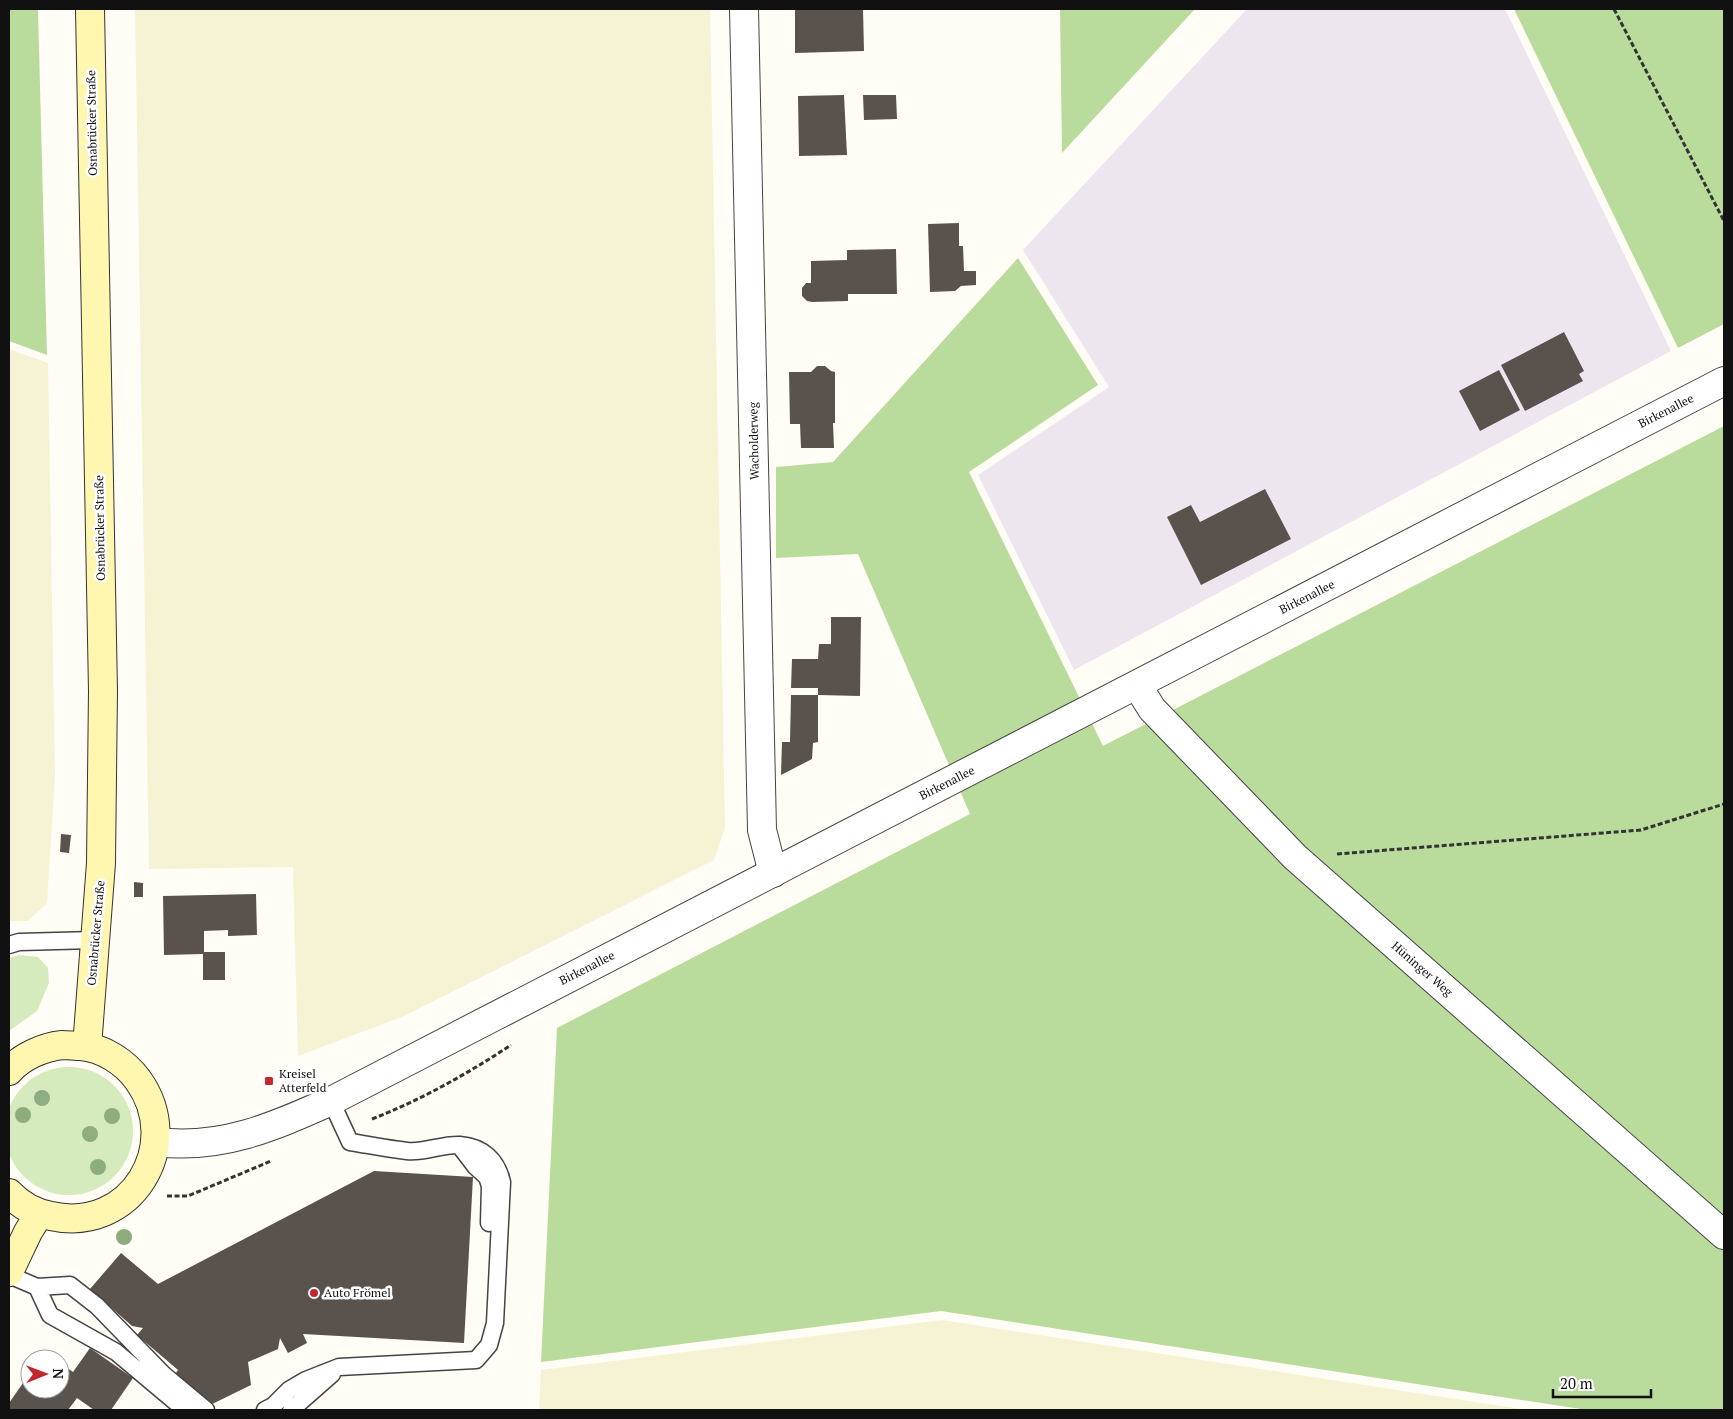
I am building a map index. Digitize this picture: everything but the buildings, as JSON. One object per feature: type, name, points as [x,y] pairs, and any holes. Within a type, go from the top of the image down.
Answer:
[{"type":"main road","name":"Osnabrücker Straße","points":[[87,1046],[101,863],[103,691],[90,9]]},
{"type":"main road","points":[[9,1071],[14,1065],[36,1052],[62,1045],[87,1046],[111,1056],[132,1071],[147,1092],[155,1116],[156,1142],[149,1168],[135,1190],[115,1206],[91,1217],[34,1223]]},
{"type":"main road","points":[[9,1193],[34,1223]]},
{"type":"main road","points":[[9,1273],[34,1223]]},
{"type":"street","name":"Wacholderweg","points":[[744,9],[762,830],[773,873]]},
{"type":"street","name":"Birkenallee","points":[[156,1142],[175,1144],[209,1143],[244,1136],[282,1123],[331,1101],[1724,381]]},
{"type":"street","name":"Hüninger Weg","points":[[1137,685],[1152,709],[1295,857],[1724,1235]]},
{"type":"lane","points":[[9,946],[19,942],[94,940]]},
{"type":"lane","points":[[265,1410],[273,1406],[289,1390],[306,1380],[339,1368],[476,1360],[488,1345],[495,1323],[502,1182],[500,1171],[495,1162],[478,1149],[459,1145],[408,1151],[350,1142],[331,1101]]},
{"type":"lane","points":[[9,1273],[37,1287],[70,1284],[97,1306],[164,1375],[206,1410]]},
{"type":"lane","points":[[37,1287],[50,1314],[116,1352],[185,1410]]},
{"type":"lane","points":[[291,1410],[339,1368]]},
{"type":"path","points":[[1614,9],[1724,221]]},
{"type":"path","points":[[1295,857],[1641,830],[1724,804]]},
{"type":"shaded area","points":[[135,9],[710,9],[725,828],[714,860],[402,1017],[298,1056],[293,867],[149,869]]},
{"type":"shaded area","points":[[1247,9],[1505,9],[1671,351],[1074,670],[978,475],[1109,387],[1023,250]]},
{"type":"shaded area","points":[[9,349],[48,363],[55,775],[47,903],[28,921],[9,921]]},
{"type":"shaded area","points":[[942,1320],[1527,1410],[539,1410],[541,1370]]},
{"type":"green space","points":[[9,9],[38,9],[47,355],[9,341]]},
{"type":"green space","points":[[1060,9],[1195,9],[1062,153]]},
{"type":"green space","points":[[1514,9],[1724,9],[1724,324],[1678,348]]},
{"type":"green space","points":[[1018,258],[1098,385],[969,472],[1103,746],[1724,426],[1724,1410],[1587,1410],[941,1311],[541,1362],[557,1028],[970,814],[858,554],[776,558],[776,467],[833,462]]},
{"type":"green space","points":[[19,955],[38,957],[48,968],[49,983],[37,1011],[9,1031],[9,958]]},
{"type":"green space","points":[[69,1067],[82,1068],[94,1072],[114,1086],[128,1106],[132,1118],[132,1144],[128,1156],[114,1176],[94,1190],[82,1194],[69,1195],[56,1194],[44,1190],[24,1176],[10,1156],[6,1144],[5,1131],[6,1118],[10,1106],[24,1086],[44,1072],[56,1068]]},
{"type":"place","name":"Kreisel Atterfeld","points":[[269,1081]]},
{"type":"place","name":"Auto Frömel","points":[[314,1293]]}]
